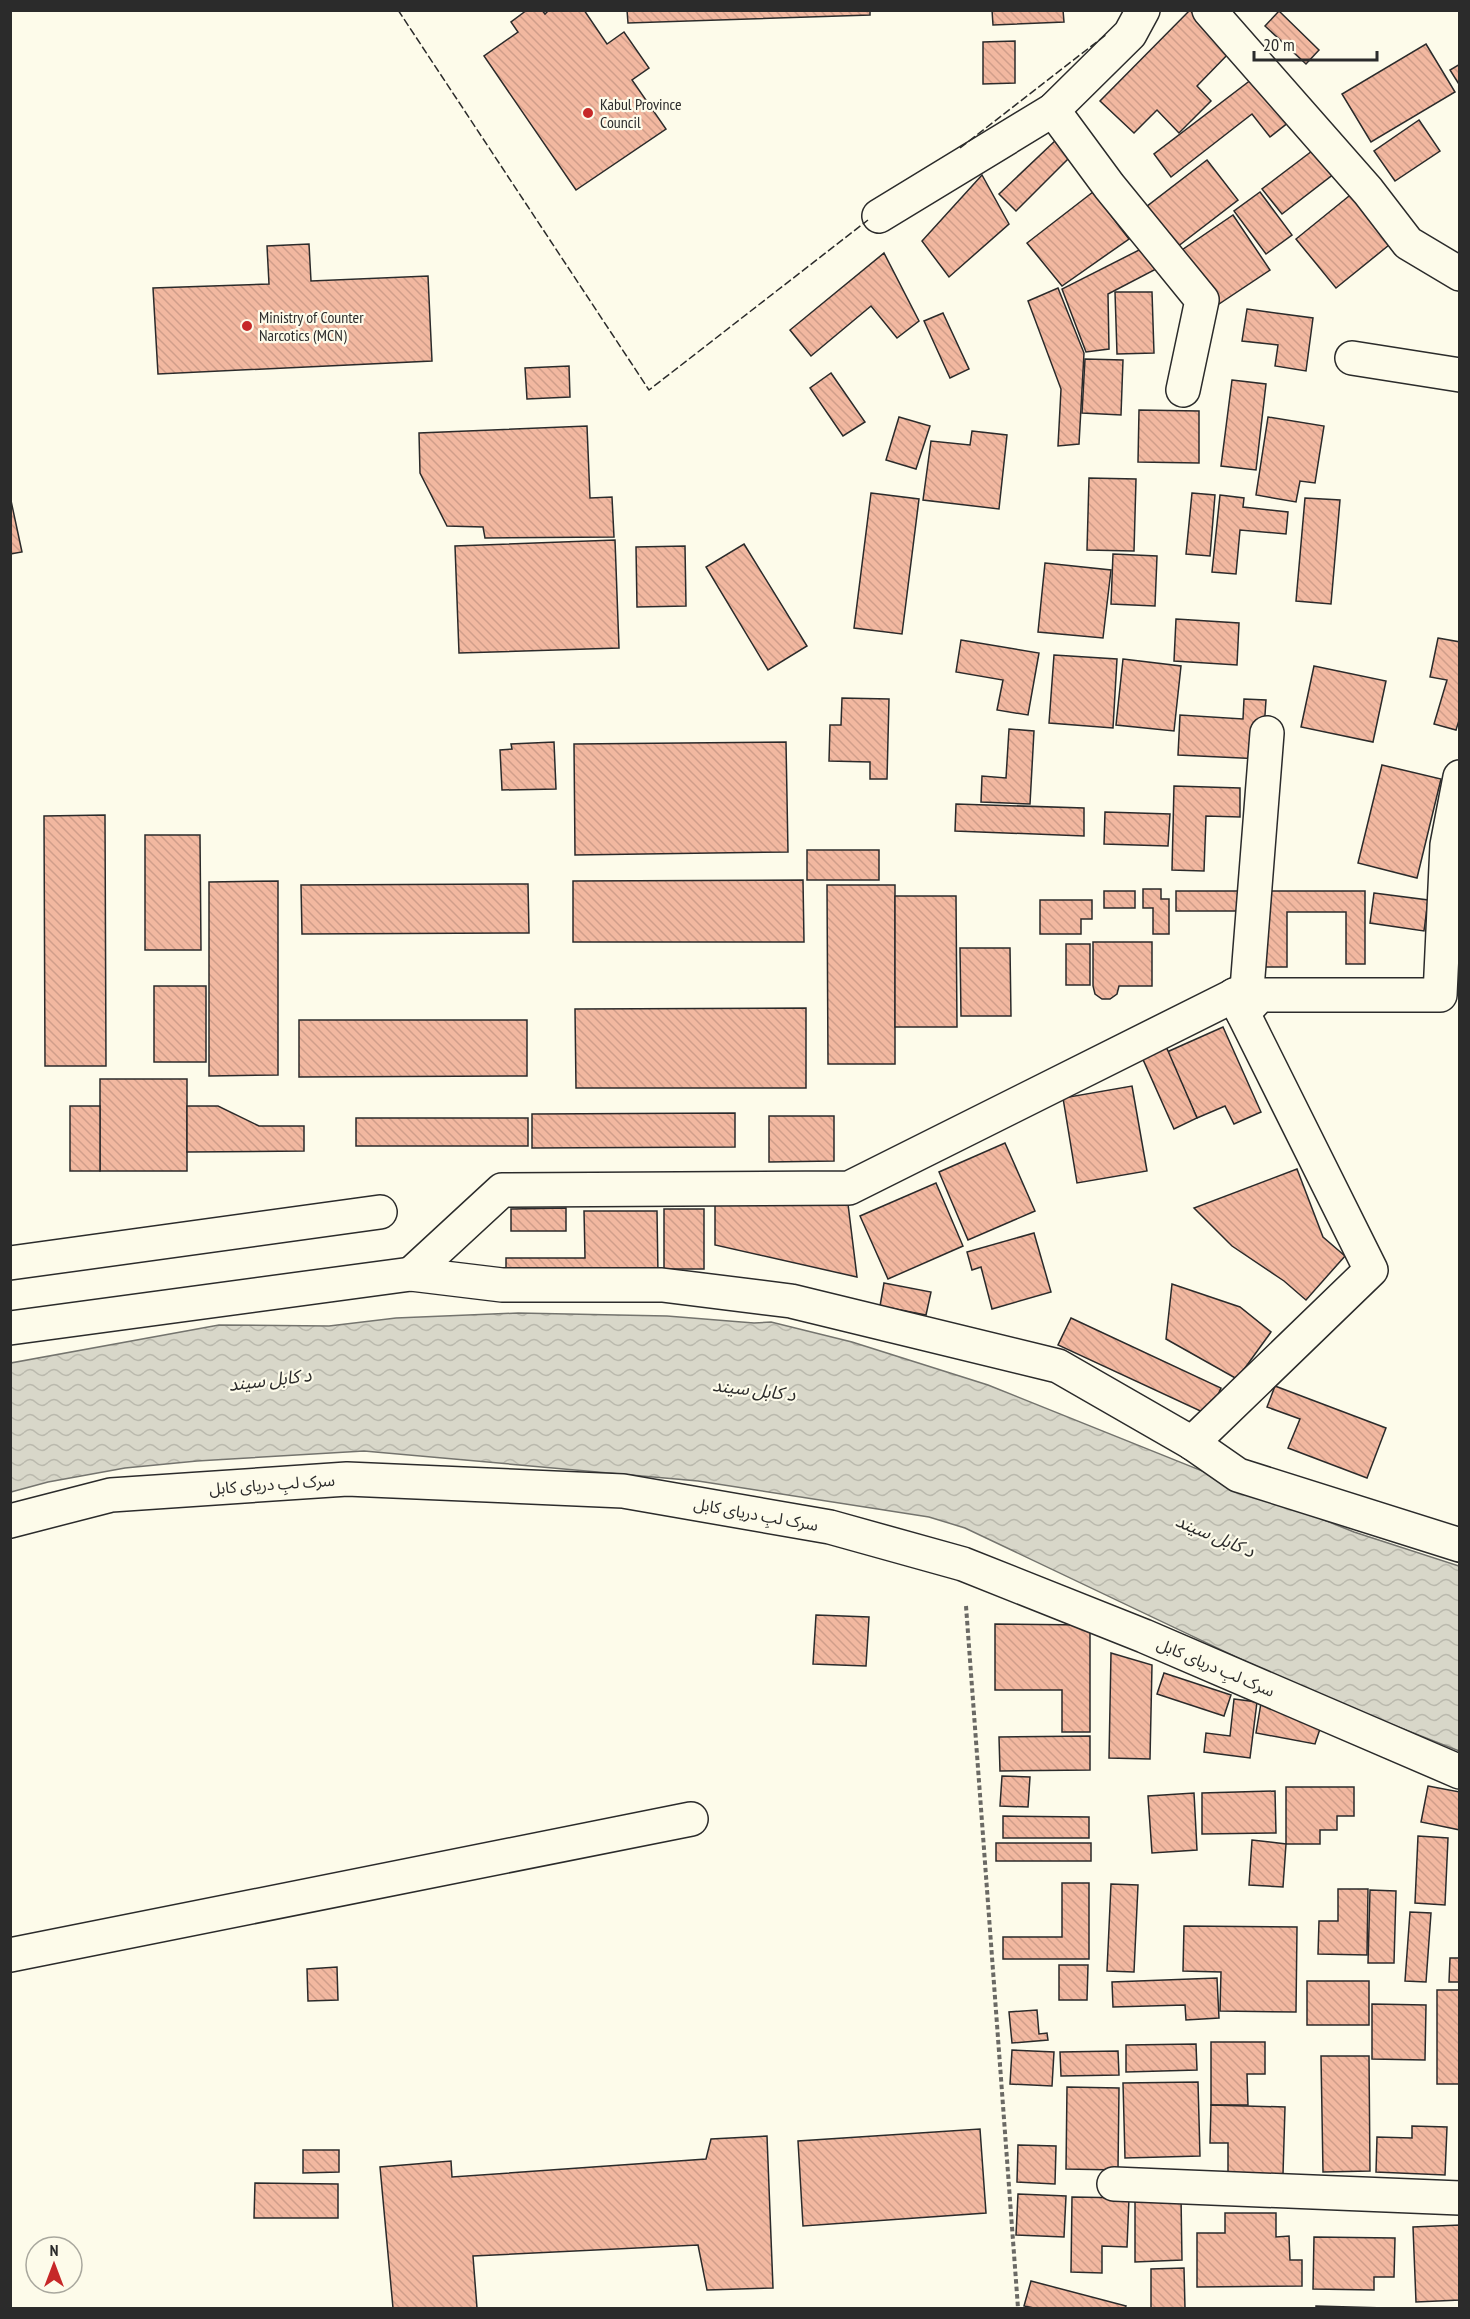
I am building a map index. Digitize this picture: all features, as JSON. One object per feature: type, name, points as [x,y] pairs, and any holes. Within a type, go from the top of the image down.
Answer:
[{"type":"street","points":[[879,216],[1053,110],[1130,34],[1143,10]]},
{"type":"street","points":[[1209,10],[1368,191],[1408,243],[1460,274]]},
{"type":"street","points":[[1053,110],[1109,186],[1202,300],[1183,390]]},
{"type":"street","points":[[1352,358],[1460,375]]},
{"type":"street","points":[[1238,1004],[1247,989],[1267,733]]},
{"type":"street","points":[[411,1274],[502,1190],[849,1188],[1260,995],[1440,995],[1447,845],[1460,777]]},
{"type":"street","points":[[1192,1443],[1371,1270],[1238,1004]]},
{"type":"street","points":[[10,1263],[380,1212]]},
{"type":"street","points":[[10,1328],[411,1274],[502,1285],[662,1285],[791,1301],[1058,1366],[1192,1443],[1238,1475],[1460,1545]]},
{"type":"street","name":"سرک لبِ دریای کابل","points":[[10,1521],[111,1495],[346,1479],[623,1491],[830,1527],[963,1564],[1144,1636],[1460,1772]]},
{"type":"street","points":[[10,1955],[691,1819]]},
{"type":"street","points":[[1114,2184],[1460,2198]]},
{"type":"path","points":[[963,1564],[1018,2308]]},
{"type":"water","name":"د کابل سيند","points":[[518,1313],[667,1316],[754,1323],[771,1322],[852,1342],[988,1385],[1354,1532],[1459,1566],[1459,1751],[1312,1693],[965,1528],[929,1517],[698,1481],[364,1451],[197,1461],[125,1468],[48,1482],[11,1492],[11,1363],[219,1325],[329,1326],[396,1318]]},
{"type":"building","points":[[527,10],[542,10],[545,14],[549,10],[584,10],[607,44],[624,32],[649,68],[632,80],[666,129],[576,190],[484,56],[518,32],[511,22]]},
{"type":"building","points":[[627,10],[870,10],[870,15],[628,23]]},
{"type":"building","points":[[992,10],[1063,10],[1064,22],[993,25]]},
{"type":"building","points":[[1190,10],[1231,51],[1197,86],[1211,101],[1179,133],[1157,110],[1134,133],[1100,101]]},
{"type":"building","points":[[1279,11],[1319,50],[1306,64],[1265,26]]},
{"type":"building","points":[[1015,41],[1015,83],[983,84],[983,42]]},
{"type":"building","points":[[1426,44],[1455,92],[1371,142],[1342,94]]},
{"type":"building","points":[[1460,64],[1460,86],[1450,70]]},
{"type":"building","points":[[1260,73],[1294,118],[1270,137],[1252,114],[1171,177],[1154,154]]},
{"type":"building","points":[[1419,120],[1440,151],[1395,181],[1374,151]]},
{"type":"building","points":[[1057,139],[1072,155],[1016,211],[999,194]]},
{"type":"building","points":[[1316,148],[1335,173],[1282,214],[1262,189]]},
{"type":"building","points":[[1207,160],[1238,200],[1177,247],[1146,207]]},
{"type":"building","points":[[982,175],[1009,224],[949,277],[922,241]]},
{"type":"building","points":[[1093,192],[1129,239],[1062,286],[1027,243]]},
{"type":"building","points":[[1260,192],[1292,235],[1266,254],[1234,211]]},
{"type":"building","points":[[1354,192],[1394,241],[1336,288],[1296,239]]},
{"type":"building","points":[[1233,215],[1270,270],[1216,306],[1179,252]]},
{"type":"building","points":[[309,244],[311,281],[428,276],[432,361],[158,374],[153,288],[269,284],[267,246]]},
{"type":"building","points":[[1149,245],[1160,267],[1108,294],[1109,349],[1086,352],[1062,289]]},
{"type":"building","points":[[884,253],[919,321],[897,338],[871,306],[811,356],[790,330]]},
{"type":"building","points":[[1058,288],[1084,353],[1079,444],[1058,446],[1061,389],[1028,301]]},
{"type":"building","points":[[1115,292],[1152,292],[1154,353],[1117,354]]},
{"type":"building","points":[[1247,309],[1313,318],[1306,371],[1275,366],[1278,345],[1242,341]]},
{"type":"building","points":[[943,313],[969,369],[950,378],[924,321]]},
{"type":"building","points":[[1085,359],[1123,360],[1121,415],[1082,413]]},
{"type":"building","points":[[569,366],[570,397],[527,399],[525,368]]},
{"type":"building","points":[[831,373],[865,422],[843,436],[810,388]]},
{"type":"building","points":[[1232,380],[1266,384],[1256,470],[1221,466]]},
{"type":"building","points":[[1139,410],[1199,411],[1199,463],[1138,462]]},
{"type":"building","points":[[899,417],[930,426],[916,469],[886,460]]},
{"type":"building","points":[[1268,417],[1324,426],[1315,483],[1300,481],[1296,502],[1256,495]]},
{"type":"building","points":[[587,426],[590,498],[612,497],[614,537],[485,538],[483,527],[447,526],[420,473],[419,433]]},
{"type":"building","points":[[972,431],[1007,435],[999,509],[923,500],[931,441],[970,445]]},
{"type":"building","points":[[1089,478],[1136,479],[1134,551],[1087,550]]},
{"type":"building","points":[[871,493],[919,499],[902,634],[854,628]]},
{"type":"building","points":[[1192,493],[1215,495],[1210,556],[1186,554]]},
{"type":"building","points":[[1220,495],[1244,498],[1243,507],[1288,512],[1286,534],[1240,530],[1236,574],[1212,572]]},
{"type":"building","points":[[10,496],[22,552],[10,554]]},
{"type":"building","points":[[1305,498],[1340,500],[1331,604],[1296,601]]},
{"type":"building","points":[[615,540],[619,648],[459,653],[455,546]]},
{"type":"building","points":[[744,544],[807,646],[768,670],[706,567]]},
{"type":"building","points":[[685,546],[686,606],[637,607],[636,547]]},
{"type":"building","points":[[1113,554],[1157,556],[1155,606],[1111,604]]},
{"type":"building","points":[[1045,563],[1111,570],[1103,638],[1038,632]]},
{"type":"building","points":[[1176,619],[1239,623],[1237,665],[1174,661]]},
{"type":"building","points":[[1438,638],[1460,642],[1460,717],[1456,730],[1434,724],[1447,680],[1430,677]]},
{"type":"building","points":[[961,640],[1039,653],[1028,715],[997,710],[1003,680],[956,672]]},
{"type":"building","points":[[1054,655],[1117,659],[1113,728],[1049,723]]},
{"type":"building","points":[[1123,659],[1181,666],[1174,731],[1116,725]]},
{"type":"building","points":[[1314,666],[1386,681],[1373,742],[1301,727]]},
{"type":"building","points":[[842,698],[889,699],[887,779],[870,779],[870,762],[829,761],[830,725],[841,725]]},
{"type":"building","points":[[1244,699],[1266,700],[1262,759],[1178,755],[1180,715],[1243,719]]},
{"type":"building","points":[[1009,729],[1034,731],[1030,804],[981,802],[982,776],[1006,778]]},
{"type":"building","points":[[554,742],[556,789],[502,790],[500,750],[512,749],[511,744]]},
{"type":"building","points":[[786,742],[788,852],[575,855],[574,744]]},
{"type":"building","points":[[1382,765],[1441,779],[1417,878],[1358,863]]},
{"type":"building","points":[[1174,786],[1240,788],[1240,817],[1206,816],[1204,871],[1172,870]]},
{"type":"building","points":[[956,804],[1084,808],[1084,836],[955,831]]},
{"type":"building","points":[[1105,812],[1170,814],[1168,846],[1104,844]]},
{"type":"building","points":[[105,815],[106,1066],[45,1066],[44,816]]},
{"type":"building","points":[[145,835],[200,835],[201,950],[145,950]]},
{"type":"building","points":[[807,850],[879,850],[879,880],[807,880]]},
{"type":"building","points":[[803,880],[804,942],[573,942],[573,881]]},
{"type":"building","points":[[278,881],[278,1075],[209,1076],[209,882]]},
{"type":"building","points":[[528,884],[529,933],[302,934],[301,885]]},
{"type":"building","points":[[827,885],[895,885],[895,1064],[828,1064]]},
{"type":"building","points":[[1143,889],[1161,889],[1161,899],[1169,899],[1169,934],[1153,934],[1153,908],[1143,908]]},
{"type":"building","points":[[1104,891],[1135,891],[1135,908],[1104,908]]},
{"type":"building","points":[[1176,891],[1244,891],[1244,911],[1176,911]]},
{"type":"building","points":[[1259,891],[1365,891],[1365,964],[1346,964],[1346,912],[1287,912],[1287,967],[1259,967]]},
{"type":"building","points":[[1374,893],[1428,900],[1424,931],[1370,923]]},
{"type":"building","points":[[895,896],[956,896],[957,1027],[895,1027]]},
{"type":"building","points":[[1040,900],[1092,900],[1092,919],[1081,919],[1081,934],[1040,934]]},
{"type":"building","points":[[1093,942],[1152,942],[1152,986],[1119,986],[1117,994],[1110,999],[1102,999],[1095,994]]},
{"type":"building","points":[[1066,944],[1090,944],[1090,985],[1066,985]]},
{"type":"building","points":[[960,948],[1010,948],[1011,1016],[961,1016]]},
{"type":"building","points":[[154,986],[206,986],[206,1062],[154,1062]]},
{"type":"building","points":[[806,1008],[806,1088],[576,1088],[575,1009]]},
{"type":"building","points":[[299,1020],[527,1020],[527,1076],[299,1077]]},
{"type":"building","points":[[1223,1027],[1261,1112],[1234,1124],[1225,1106],[1197,1118],[1167,1052]]},
{"type":"building","points":[[1165,1044],[1197,1118],[1174,1129],[1141,1055]]},
{"type":"building","points":[[100,1079],[187,1079],[187,1171],[100,1171]]},
{"type":"building","points":[[1132,1086],[1147,1171],[1077,1183],[1063,1098]]},
{"type":"building","points":[[70,1106],[100,1106],[100,1171],[70,1171]]},
{"type":"building","points":[[187,1106],[218,1106],[259,1126],[304,1126],[304,1151],[187,1152]]},
{"type":"building","points":[[735,1113],[735,1147],[532,1148],[532,1114]]},
{"type":"building","points":[[769,1116],[834,1116],[834,1161],[769,1162]]},
{"type":"building","points":[[356,1118],[528,1118],[528,1146],[356,1146]]},
{"type":"building","points":[[1005,1143],[1035,1211],[968,1240],[939,1172]]},
{"type":"building","points":[[1297,1169],[1323,1237],[1345,1256],[1306,1300],[1284,1281],[1232,1246],[1194,1208]]},
{"type":"building","points":[[936,1183],[963,1246],[888,1279],[860,1216]]},
{"type":"building","points":[[715,1203],[848,1204],[857,1277],[715,1245]]},
{"type":"building","points":[[566,1208],[566,1231],[511,1231],[511,1209]]},
{"type":"building","points":[[664,1209],[704,1209],[704,1269],[664,1269]]},
{"type":"building","points":[[584,1211],[657,1211],[658,1274],[506,1274],[506,1258],[585,1258]]},
{"type":"building","points":[[1034,1233],[1051,1292],[992,1309],[981,1267],[972,1270],[967,1252]]},
{"type":"building","points":[[884,1283],[931,1292],[926,1315],[880,1306]]},
{"type":"building","points":[[1172,1284],[1240,1307],[1271,1332],[1237,1379],[1166,1339]]},
{"type":"building","points":[[1071,1318],[1221,1388],[1209,1415],[1058,1345]]},
{"type":"building","points":[[1275,1386],[1386,1428],[1367,1478],[1288,1448],[1300,1419],[1267,1407]]},
{"type":"building","points":[[816,1615],[869,1617],[866,1666],[813,1664]]},
{"type":"building","points":[[995,1624],[1090,1625],[1090,1732],[1062,1732],[1062,1690],[995,1690]]},
{"type":"building","points":[[1111,1653],[1152,1665],[1150,1759],[1109,1758]]},
{"type":"building","points":[[1164,1673],[1231,1695],[1224,1716],[1157,1694]]},
{"type":"building","points":[[1234,1699],[1257,1702],[1250,1758],[1204,1752],[1206,1733],[1230,1736]]},
{"type":"building","points":[[1261,1703],[1322,1723],[1315,1744],[1256,1733]]},
{"type":"building","points":[[1090,1736],[1090,1770],[1000,1771],[999,1737]]},
{"type":"building","points":[[1002,1776],[1030,1777],[1028,1807],[1000,1806]]},
{"type":"building","points":[[1428,1786],[1460,1792],[1460,1830],[1421,1822]]},
{"type":"building","points":[[1286,1787],[1354,1787],[1354,1816],[1337,1816],[1337,1830],[1320,1830],[1320,1844],[1286,1844]]},
{"type":"building","points":[[1275,1791],[1276,1833],[1202,1834],[1202,1793]]},
{"type":"building","points":[[1194,1793],[1197,1850],[1152,1853],[1148,1796]]},
{"type":"building","points":[[1003,1816],[1089,1817],[1089,1838],[1003,1838]]},
{"type":"building","points":[[1418,1836],[1448,1838],[1445,1905],[1415,1903]]},
{"type":"building","points":[[1252,1840],[1286,1844],[1283,1887],[1249,1885]]},
{"type":"building","points":[[996,1843],[1091,1843],[1091,1861],[996,1861]]},
{"type":"building","points":[[1062,1883],[1089,1883],[1089,1959],[1003,1959],[1003,1937],[1062,1937]]},
{"type":"building","points":[[1111,1884],[1138,1885],[1134,1972],[1107,1971]]},
{"type":"building","points":[[1338,1889],[1368,1889],[1367,1955],[1318,1954],[1319,1921],[1338,1921]]},
{"type":"building","points":[[1370,1890],[1396,1891],[1394,1963],[1368,1963]]},
{"type":"building","points":[[1410,1912],[1431,1913],[1426,1982],[1405,1981]]},
{"type":"building","points":[[1184,1926],[1297,1927],[1296,2012],[1220,2011],[1221,1972],[1183,1971]]},
{"type":"building","points":[[1450,1958],[1460,1958],[1460,1982],[1449,1982]]},
{"type":"building","points":[[1059,1965],[1088,1965],[1087,2000],[1059,2000]]},
{"type":"building","points":[[337,1967],[338,2000],[308,2001],[307,1969]]},
{"type":"building","points":[[1217,1978],[1219,2018],[1186,2020],[1185,2005],[1113,2007],[1112,1982]]},
{"type":"building","points":[[1307,1981],[1369,1981],[1369,2025],[1307,2025]]},
{"type":"building","points":[[1437,1990],[1460,1990],[1460,2084],[1437,2084]]},
{"type":"building","points":[[1372,2004],[1426,2005],[1425,2060],[1372,2059]]},
{"type":"building","points":[[1037,2010],[1039,2034],[1047,2033],[1048,2040],[1012,2043],[1009,2012]]},
{"type":"building","points":[[1211,2042],[1265,2042],[1265,2074],[1247,2074],[1248,2105],[1211,2105]]},
{"type":"building","points":[[1196,2044],[1197,2070],[1126,2072],[1126,2045]]},
{"type":"building","points":[[1012,2050],[1054,2052],[1052,2086],[1010,2084]]},
{"type":"building","points":[[1118,2051],[1119,2075],[1061,2076],[1060,2052]]},
{"type":"building","points":[[1321,2056],[1369,2056],[1370,2171],[1323,2172]]},
{"type":"building","points":[[1198,2082],[1200,2156],[1125,2158],[1123,2083]]},
{"type":"building","points":[[1067,2087],[1119,2088],[1118,2170],[1066,2169]]},
{"type":"building","points":[[1211,2105],[1285,2107],[1283,2174],[1228,2173],[1228,2143],[1210,2143]]},
{"type":"building","points":[[1412,2126],[1447,2127],[1445,2175],[1376,2172],[1377,2137],[1412,2138]]},
{"type":"building","points":[[980,2129],[986,2213],[803,2226],[798,2141]]},
{"type":"building","points":[[767,2136],[773,2288],[707,2290],[698,2245],[473,2256],[477,2308],[393,2308],[380,2167],[451,2161],[452,2177],[706,2159],[711,2139]]},
{"type":"building","points":[[1018,2145],[1056,2146],[1055,2184],[1017,2182]]},
{"type":"building","points":[[303,2150],[339,2150],[339,2172],[303,2173]]},
{"type":"building","points":[[255,2183],[338,2184],[338,2218],[254,2218]]},
{"type":"building","points":[[1018,2194],[1066,2196],[1064,2237],[1016,2235]]},
{"type":"building","points":[[1181,2196],[1182,2260],[1135,2262],[1135,2197]]},
{"type":"building","points":[[1072,2197],[1129,2198],[1127,2247],[1102,2246],[1102,2273],[1071,2272]]},
{"type":"building","points":[[1225,2213],[1276,2213],[1276,2237],[1289,2236],[1290,2260],[1302,2260],[1302,2286],[1197,2287],[1197,2233],[1225,2233]]},
{"type":"building","points":[[1460,2225],[1460,2300],[1416,2302],[1413,2227]]},
{"type":"building","points":[[1314,2237],[1395,2238],[1394,2277],[1374,2277],[1374,2290],[1313,2289]]},
{"type":"building","points":[[1184,2268],[1185,2308],[1151,2308],[1151,2269]]},
{"type":"building","points":[[1031,2281],[1126,2306],[1125,2308],[1034,2308],[1024,2306]]},
{"type":"building","points":[[1316,2306],[1386,2308],[1316,2308]]},
{"type":"fence","points":[[398,10],[649,390],[868,220]]},
{"type":"fence","points":[[960,148],[1107,34]]},
{"type":"place","name":"Kabul Province Council","points":[[588,113]]},
{"type":"place","name":"Ministry of Counter Narcotics (MCN)","points":[[247,326]]}]
